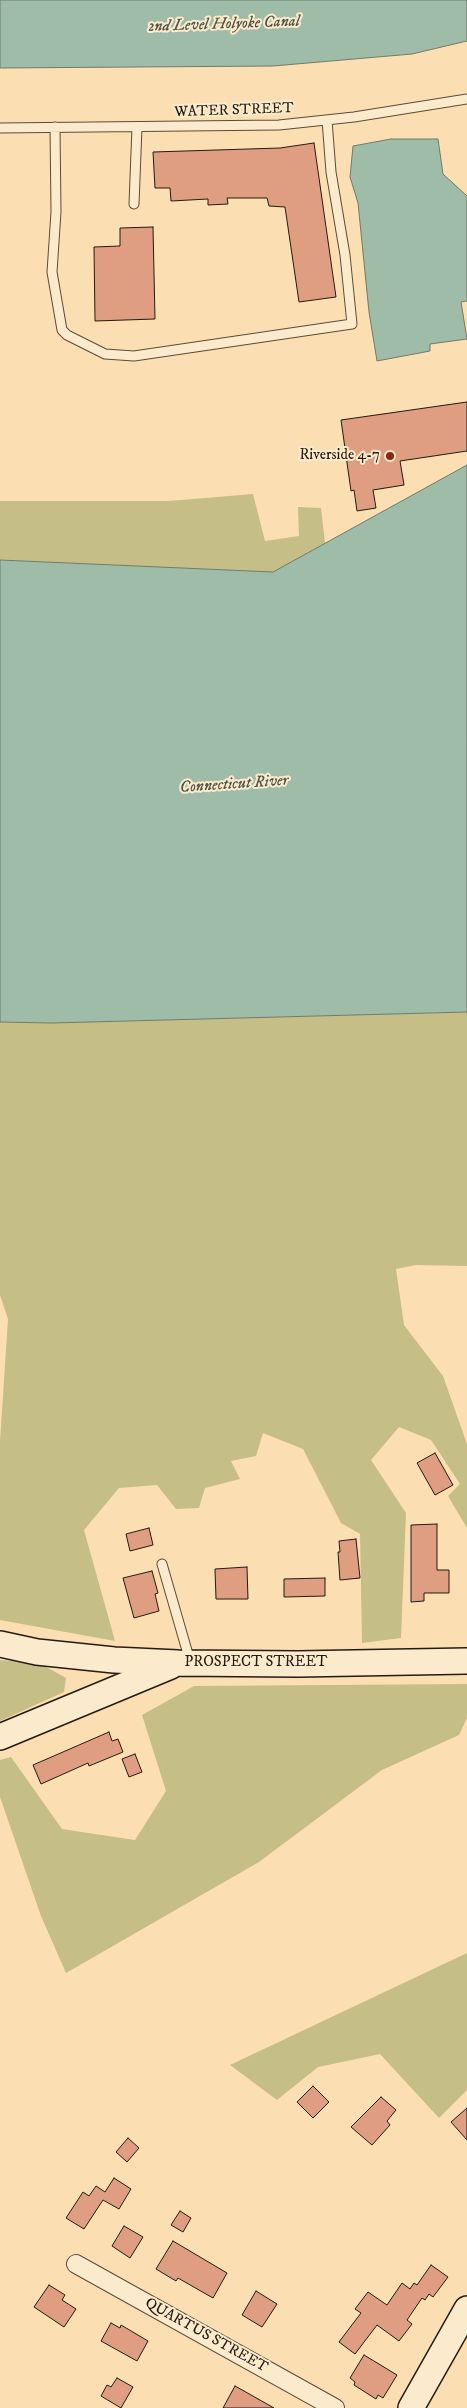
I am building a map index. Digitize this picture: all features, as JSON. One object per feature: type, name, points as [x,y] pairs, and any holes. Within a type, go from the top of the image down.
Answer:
[{"type":"main road","points":[[0,1644],[37,1652],[185,1663]]},
{"type":"main road","name":"PROSPECT STREET","points":[[0,1737],[185,1663],[298,1664],[467,1661]]},
{"type":"main road","points":[[411,2408],[467,2309]]},
{"type":"street","name":"QUARTUS STREET","points":[[76,2264],[335,2408]]},
{"type":"lane","name":"WATER STREET","points":[[0,128],[279,125],[327,120],[467,99]]},
{"type":"lane","points":[[55,127],[56,212],[52,272],[62,330],[67,335],[105,354],[134,356],[352,324],[345,255],[331,172],[327,120]]},
{"type":"lane","points":[[134,204],[137,127]]},
{"type":"lane","points":[[162,1564],[185,1663]]},
{"type":"shaded area","points":[[253,494],[265,541],[299,536],[298,507],[321,508],[325,543],[273,572],[0,560],[0,501],[169,501]]},
{"type":"shaded area","points":[[467,1012],[467,1266],[416,1265],[396,1269],[404,1325],[443,1376],[467,1444],[467,1528],[448,1496],[460,1484],[431,1440],[399,1427],[371,1460],[406,1513],[401,1638],[362,1643],[360,1534],[341,1523],[303,1449],[263,1433],[256,1456],[231,1461],[240,1479],[205,1488],[199,1508],[176,1509],[157,1485],[119,1488],[84,1530],[115,1641],[0,1620],[0,1441],[8,1319],[0,1295],[0,1022],[52,1023]]},
{"type":"shaded area","points":[[0,1660],[39,1663],[66,1678],[64,1692],[0,1721]]},
{"type":"shaded area","points":[[467,1684],[467,1718],[459,1735],[382,1770],[259,1862],[66,1973],[41,1916],[0,1797],[0,1760],[11,1757],[62,1829],[135,1840],[166,1791],[142,1715],[194,1686]]},
{"type":"shaded area","points":[[467,1953],[467,2090],[439,2118],[380,2054],[318,2067],[277,2100],[230,2065]]},
{"type":"water","name":"2nd Level Holyoke Canal","points":[[0,0],[467,0],[467,41],[412,54],[273,66],[0,68]]},
{"type":"water","points":[[391,139],[438,139],[443,174],[467,196],[467,301],[461,302],[467,339],[430,344],[430,351],[377,361],[369,312],[358,203],[350,177],[353,146]]},
{"type":"water","name":"Connecticut River","points":[[467,465],[467,1012],[52,1023],[0,1022],[0,560],[273,572]]},
{"type":"building","points":[[314,143],[336,297],[299,302],[285,207],[269,206],[267,198],[227,198],[228,204],[208,205],[208,199],[171,201],[170,188],[155,188],[153,152],[280,148]]},
{"type":"building","points":[[153,227],[155,319],[95,321],[94,247],[120,246],[120,228]]},
{"type":"building","name":"Riverside 4-7","points":[[467,402],[467,451],[400,461],[404,485],[373,490],[376,508],[357,511],[354,490],[351,491],[341,420]]},
{"type":"building","points":[[435,1453],[453,1485],[435,1495],[417,1463]]},
{"type":"building","points":[[437,1524],[437,1570],[449,1570],[449,1593],[424,1593],[424,1601],[411,1602],[411,1525]]},
{"type":"building","points":[[149,1528],[153,1545],[130,1551],[126,1534]]},
{"type":"building","points":[[356,1539],[360,1578],[340,1580],[339,1541]]},
{"type":"building","points":[[247,1567],[248,1599],[216,1599],[215,1569]]},
{"type":"building","points":[[152,1571],[158,1593],[155,1594],[159,1611],[134,1618],[123,1578]]},
{"type":"building","points":[[325,1578],[325,1596],[284,1597],[284,1579]]},
{"type":"building","points":[[109,1732],[112,1741],[118,1739],[123,1752],[89,1766],[88,1763],[41,1784],[33,1765]]},
{"type":"building","points":[[135,1754],[142,1772],[129,1777],[122,1759]]},
{"type":"building","points":[[313,2086],[329,2102],[313,2118],[297,2102]]},
{"type":"building","points":[[381,2097],[396,2110],[387,2121],[390,2125],[372,2145],[351,2127]]},
{"type":"building","points":[[467,2108],[467,2140],[451,2122]]},
{"type":"building","points":[[128,2138],[139,2148],[127,2162],[116,2152]]},
{"type":"building","points":[[114,2178],[131,2189],[119,2209],[103,2200],[84,2229],[66,2218],[83,2192],[89,2196],[96,2186],[105,2192]]},
{"type":"building","points":[[180,2211],[191,2218],[183,2232],[171,2225]]},
{"type":"building","points":[[124,2226],[143,2237],[130,2258],[112,2246]]},
{"type":"building","points":[[173,2241],[227,2273],[213,2298],[178,2278],[176,2281],[156,2269]]},
{"type":"building","points":[[431,2265],[448,2277],[433,2297],[429,2294],[425,2300],[422,2298],[407,2320],[412,2324],[399,2341],[377,2325],[355,2354],[339,2342],[361,2313],[355,2309],[368,2292],[387,2305],[402,2283],[410,2289],[414,2283],[417,2285]]},
{"type":"building","points":[[49,2285],[65,2295],[62,2300],[76,2309],[64,2327],[34,2307]]},
{"type":"building","points":[[256,2291],[277,2304],[262,2327],[242,2315]]},
{"type":"building","points":[[111,2323],[120,2328],[121,2325],[148,2341],[137,2361],[101,2341]]},
{"type":"building","points":[[364,2355],[397,2375],[383,2398],[378,2395],[376,2399],[354,2385],[355,2382],[350,2378]]},
{"type":"building","points":[[117,2378],[133,2387],[121,2408],[101,2396],[107,2385],[111,2387]]},
{"type":"building","points":[[235,2386],[244,2391],[274,2408],[223,2408]]},
{"type":"place","name":"Riverside 4-7","points":[[390,456]]}]
